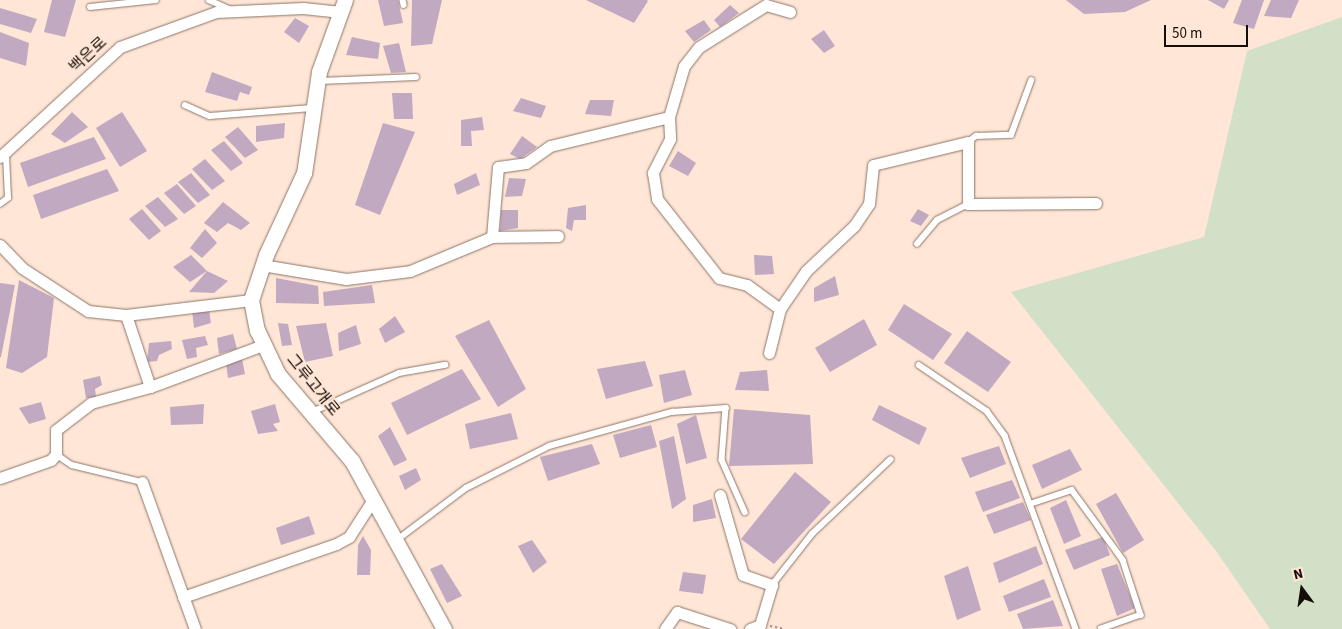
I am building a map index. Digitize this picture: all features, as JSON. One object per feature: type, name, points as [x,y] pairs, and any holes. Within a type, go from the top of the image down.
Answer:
[{"type":"street","points":[[780,309],[747,285],[719,278],[657,199],[653,173],[670,139],[669,117],[684,66],[700,47],[766,5],[790,12]]},
{"type":"street","name":"백은로","points":[[3,156],[120,47],[216,12],[342,6]]},
{"type":"street","points":[[0,245],[22,268],[88,311],[126,315],[251,300],[262,264],[304,173],[318,81],[342,6]]},
{"type":"street","points":[[492,237],[498,167],[526,163],[550,146],[669,117]]},
{"type":"street","points":[[769,353],[780,309],[806,271],[854,226],[869,204],[874,166],[968,142],[968,204],[1096,203]]},
{"type":"street","points":[[262,264],[346,279],[410,271],[492,237],[558,236]]},
{"type":"street","name":"그루고개로","points":[[251,300],[263,344],[278,374],[352,461],[374,498],[444,629]]},
{"type":"street","points":[[126,315],[150,387]]},
{"type":"street","points":[[0,478],[56,454],[56,430],[91,404],[150,387],[263,344]]},
{"type":"street","points":[[142,482],[195,629]]},
{"type":"street","points":[[720,495],[743,575],[772,585],[756,628]]},
{"type":"street","points":[[183,597],[336,544],[348,537],[374,498]]},
{"type":"street","points":[[665,629],[677,612],[730,629]]},
{"type":"lane","points":[[90,7],[156,0]]},
{"type":"lane","points":[[209,0],[236,11]]},
{"type":"lane","points":[[318,81],[416,78]]},
{"type":"lane","points":[[968,142],[976,136],[1011,135],[1032,81]]},
{"type":"lane","points":[[186,105],[210,116],[314,108]]},
{"type":"lane","points":[[0,204],[8,198],[3,156]]},
{"type":"lane","points":[[917,244],[937,220],[968,204]]},
{"type":"lane","points":[[312,412],[399,374],[446,365]]},
{"type":"lane","points":[[919,365],[987,411],[1005,436],[1076,629]]},
{"type":"lane","points":[[397,540],[466,488],[549,446],[672,412],[726,408],[722,460],[745,512]]},
{"type":"lane","points":[[56,454],[72,465],[142,482]]},
{"type":"lane","points":[[772,585],[812,534],[890,460]]},
{"type":"lane","points":[[1030,504],[1072,490],[1123,560],[1141,615],[1101,629]]},
{"type":"path","points":[[756,628],[785,629]]},
{"type":"green space","points":[[1342,17],[1342,629],[1270,629],[1216,551],[1011,292],[1204,237],[1247,51]]},
{"type":"building","points":[[52,0],[76,0],[65,37],[44,32]]},
{"type":"building","points":[[378,0],[398,0],[403,23],[384,26]]},
{"type":"building","points":[[412,0],[442,0],[432,44],[411,46]]},
{"type":"building","points":[[586,0],[647,0],[648,1],[634,23]]},
{"type":"building","points":[[1066,0],[1151,0],[1125,12],[1084,14]]},
{"type":"building","points":[[1208,0],[1229,0],[1224,9]]},
{"type":"building","points":[[1242,0],[1264,0],[1254,29],[1233,23]]},
{"type":"building","points":[[1271,0],[1299,0],[1291,18],[1264,16]]},
{"type":"building","points":[[730,5],[739,13],[720,27],[714,20]]},
{"type":"building","points":[[0,8],[37,19],[31,33],[0,24]]},
{"type":"building","points":[[295,18],[309,26],[299,43],[284,32]]},
{"type":"building","points":[[704,20],[711,30],[694,42],[685,31]]},
{"type":"building","points":[[824,30],[835,46],[824,53],[811,39]]},
{"type":"building","points":[[0,32],[29,43],[26,66],[0,58]]},
{"type":"building","points":[[352,37],[380,43],[378,59],[346,55]]},
{"type":"building","points":[[399,43],[406,72],[391,73],[383,46]]},
{"type":"building","points":[[212,72],[252,87],[249,95],[240,92],[237,101],[205,92]]},
{"type":"building","points":[[392,93],[412,93],[413,119],[394,119]]},
{"type":"building","points":[[521,98],[546,106],[541,118],[513,111]]},
{"type":"building","points":[[590,100],[614,100],[611,116],[585,114]]},
{"type":"building","points":[[72,112],[88,127],[65,143],[51,134]]},
{"type":"building","points":[[122,112],[147,151],[120,167],[96,128]]},
{"type":"building","points":[[482,117],[484,130],[471,131],[472,146],[461,146],[461,120]]},
{"type":"building","points":[[285,123],[284,138],[256,142],[256,126]]},
{"type":"building","points":[[383,123],[415,132],[380,215],[355,205]]},
{"type":"building","points":[[238,127],[258,150],[245,158],[225,137]]},
{"type":"building","points":[[522,136],[537,147],[520,159],[510,154]]},
{"type":"building","points":[[94,137],[106,159],[28,187],[20,163]]},
{"type":"building","points":[[224,141],[243,163],[231,171],[211,150]]},
{"type":"building","points":[[678,151],[696,163],[688,176],[669,166]]},
{"type":"building","points":[[205,159],[225,181],[212,190],[192,169]]},
{"type":"building","points":[[107,169],[119,191],[41,219],[33,195]]},
{"type":"building","points":[[191,173],[210,195],[198,203],[178,182]]},
{"type":"building","points":[[476,173],[480,185],[457,195],[454,184]]},
{"type":"building","points":[[509,178],[526,179],[522,196],[505,197]]},
{"type":"building","points":[[177,184],[196,206],[184,214],[164,193]]},
{"type":"building","points":[[158,197],[178,219],[165,227],[145,206]]},
{"type":"building","points":[[223,202],[250,223],[241,230],[228,223],[217,232],[204,223]]},
{"type":"building","points":[[586,205],[586,220],[574,220],[572,231],[566,228],[568,208]]},
{"type":"building","points":[[142,209],[161,231],[149,240],[129,219]]},
{"type":"building","points":[[918,209],[929,215],[921,226],[910,221]]},
{"type":"building","points":[[501,210],[518,210],[518,228],[500,231]]},
{"type":"building","points":[[205,229],[217,243],[202,258],[190,248]]},
{"type":"building","points":[[191,255],[207,271],[190,282],[173,267]]},
{"type":"building","points":[[754,255],[772,256],[774,274],[755,275]]},
{"type":"building","points":[[207,271],[228,281],[214,293],[189,292]]},
{"type":"building","points":[[835,276],[839,295],[814,302],[814,288]]},
{"type":"building","points":[[276,278],[318,286],[319,304],[276,303]]},
{"type":"building","points":[[19,280],[54,298],[47,357],[22,373],[6,368]]},
{"type":"building","points":[[0,283],[15,285],[1,357],[0,357]]},
{"type":"building","points":[[372,285],[375,303],[324,306],[323,292]]},
{"type":"building","points":[[904,304],[952,334],[933,360],[888,330]]},
{"type":"building","points":[[192,310],[209,310],[211,323],[194,328]]},
{"type":"building","points":[[395,316],[405,332],[385,343],[379,329]]},
{"type":"building","points":[[864,319],[877,345],[830,372],[815,348]]},
{"type":"building","points":[[489,320],[526,389],[498,407],[455,336]]},
{"type":"building","points":[[278,323],[288,324],[292,345],[282,346]]},
{"type":"building","points":[[326,323],[333,356],[305,362],[296,326]]},
{"type":"building","points":[[356,325],[361,344],[339,351],[338,333]]},
{"type":"building","points":[[967,331],[1011,362],[988,392],[944,363]]},
{"type":"building","points":[[233,334],[237,349],[219,354],[217,338]]},
{"type":"building","points":[[205,336],[208,345],[196,348],[197,357],[187,359],[182,340]]},
{"type":"building","points":[[171,341],[172,349],[159,355],[157,361],[147,362],[149,343]]},
{"type":"building","points":[[242,359],[245,374],[228,378],[226,363]]},
{"type":"building","points":[[645,361],[653,386],[606,399],[597,369]]},
{"type":"building","points":[[462,369],[481,399],[407,435],[391,403]]},
{"type":"building","points":[[685,370],[692,395],[664,403],[659,375]]},
{"type":"building","points":[[767,370],[769,391],[735,390],[740,372]]},
{"type":"building","points":[[100,376],[102,385],[95,389],[96,397],[86,398],[83,380]]},
{"type":"building","points":[[41,402],[46,419],[29,424],[19,408]]},
{"type":"building","points":[[204,404],[203,424],[171,425],[170,407]]},
{"type":"building","points":[[275,404],[280,422],[273,424],[278,431],[258,434],[251,411]]},
{"type":"building","points":[[879,405],[927,428],[919,445],[872,420]]},
{"type":"building","points":[[734,409],[810,415],[813,464],[729,466]]},
{"type":"building","points":[[511,413],[518,439],[470,449],[465,424]]},
{"type":"building","points":[[696,415],[707,458],[686,464],[677,424]]},
{"type":"building","points":[[651,425],[657,447],[620,458],[613,435]]},
{"type":"building","points":[[390,427],[407,460],[394,466],[378,436]]},
{"type":"building","points":[[674,436],[686,499],[672,509],[659,441]]},
{"type":"building","points":[[592,444],[600,464],[548,481],[540,457]]},
{"type":"building","points":[[999,446],[1006,464],[970,478],[961,458]]},
{"type":"building","points":[[1070,449],[1082,470],[1042,489],[1032,465]]},
{"type":"building","points":[[416,468],[421,480],[405,490],[399,476]]},
{"type":"building","points":[[795,472],[831,502],[774,564],[741,539]]},
{"type":"building","points":[[1012,480],[1020,498],[983,512],[975,492]]},
{"type":"building","points":[[1116,493],[1144,540],[1123,553],[1096,504]]},
{"type":"building","points":[[712,499],[716,518],[693,522],[693,505]]},
{"type":"building","points":[[1066,500],[1081,536],[1064,544],[1050,508]]},
{"type":"building","points":[[1023,502],[1031,520],[994,534],[986,515]]},
{"type":"building","points":[[309,516],[315,534],[281,545],[276,528]]},
{"type":"building","points":[[363,536],[371,550],[370,575],[357,575],[358,545]]},
{"type":"building","points":[[1103,537],[1110,555],[1074,570],[1065,550]]},
{"type":"building","points":[[532,540],[547,562],[533,573],[518,546]]},
{"type":"building","points":[[1036,546],[1043,564],[999,583],[993,563]]},
{"type":"building","points":[[442,564],[462,596],[447,603],[430,569]]},
{"type":"building","points":[[1117,564],[1135,608],[1117,616],[1101,569]]},
{"type":"building","points":[[968,566],[981,610],[957,620],[944,576]]},
{"type":"building","points":[[683,572],[706,575],[703,594],[679,591]]},
{"type":"building","points":[[1044,579],[1051,597],[1009,612],[1003,596]]},
{"type":"building","points":[[1053,600],[1063,626],[1023,629],[1017,614]]}]
